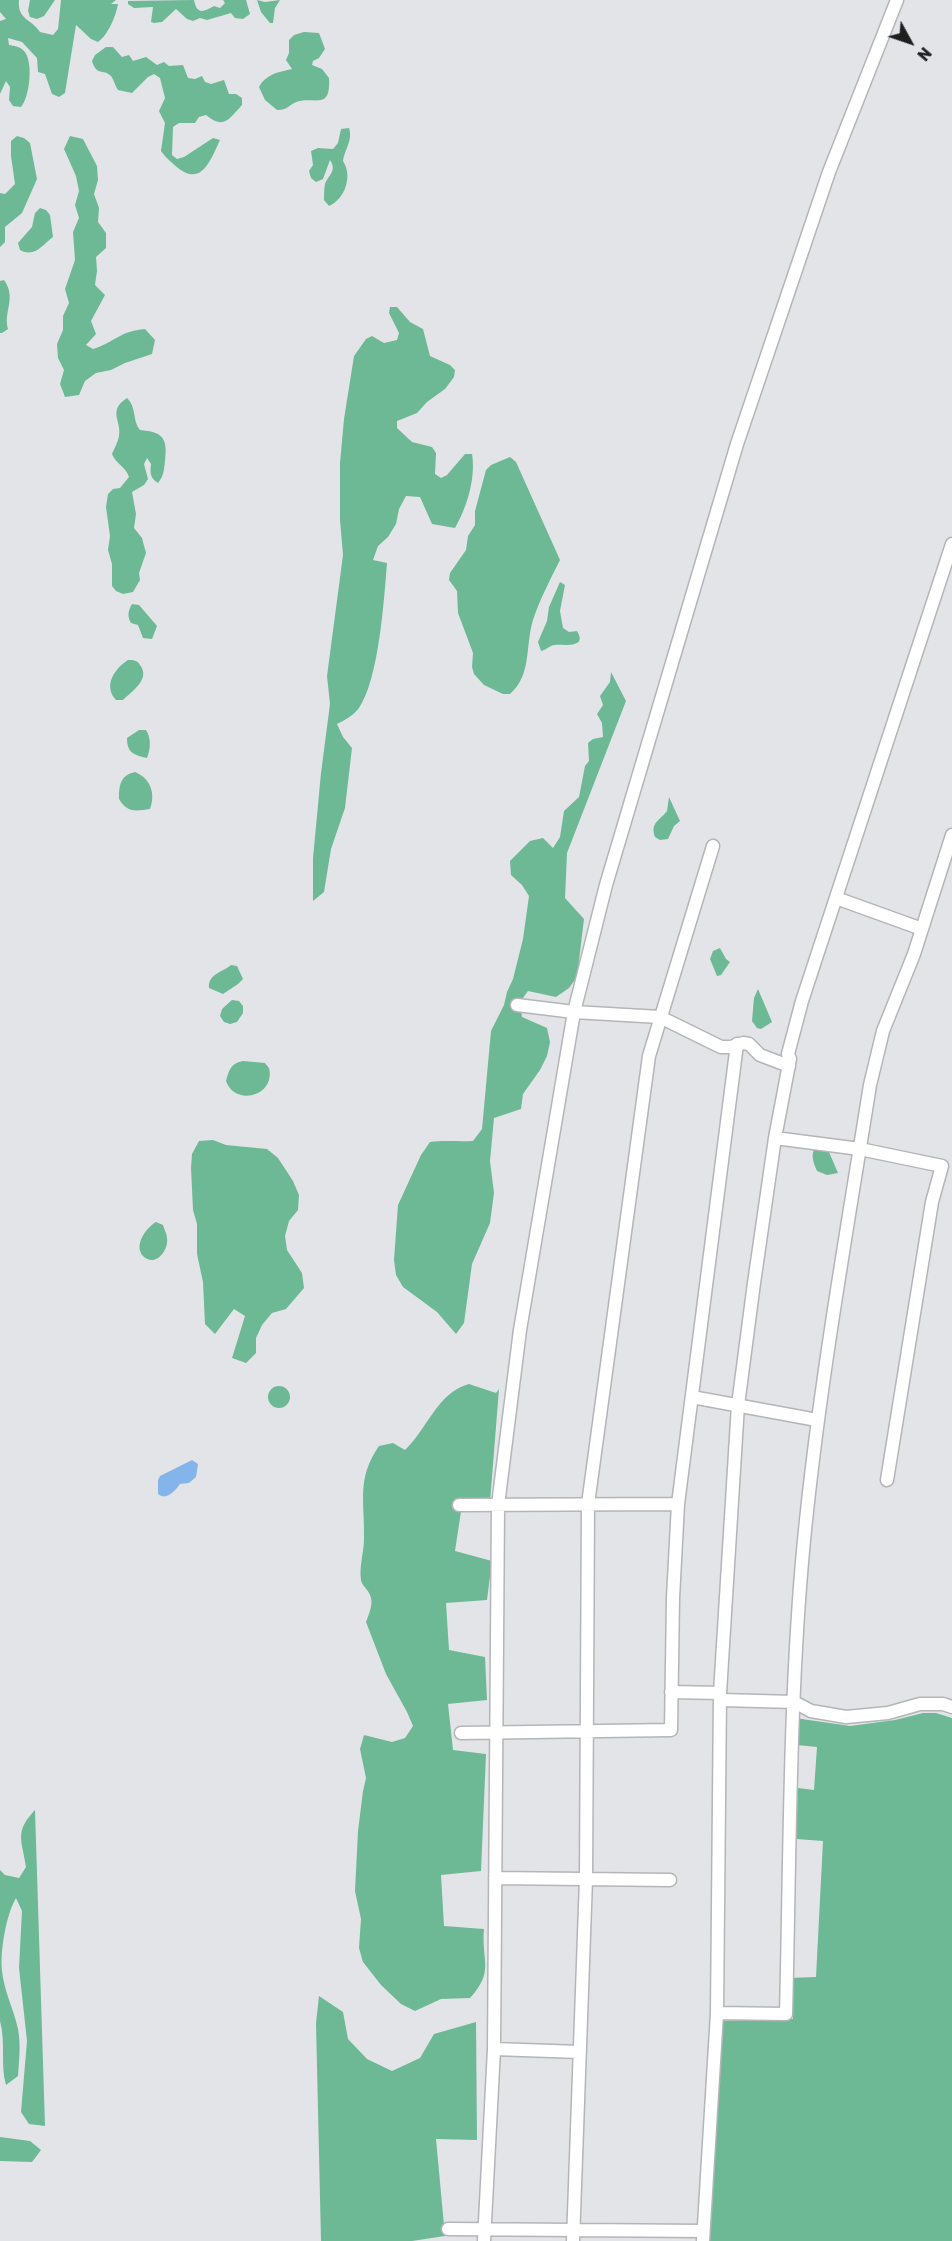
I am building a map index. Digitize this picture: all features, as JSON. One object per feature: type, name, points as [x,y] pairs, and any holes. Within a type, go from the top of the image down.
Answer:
[{"type":"street","points":[[484,2235],[494,2049],[498,1505],[520,1330],[574,1012],[616,853],[737,444],[829,172],[897,0]]},
{"type":"street","points":[[838,899],[952,544]]},
{"type":"street","points":[[448,2229],[484,2235],[703,2236],[717,2013],[720,1696],[738,1405],[753,1283],[789,1063],[788,1054],[802,1001],[952,564]]},
{"type":"street","points":[[717,2013],[786,2014],[794,1701],[804,1543],[817,1420],[870,1085],[883,1031],[922,928],[952,835]]},
{"type":"street","points":[[573,2235],[586,1879],[588,1504],[649,1056],[713,846]]},
{"type":"street","points":[[838,899],[922,928]]},
{"type":"street","points":[[518,1005],[574,1012],[660,1017],[721,1047],[749,1044],[760,1055],[789,1063]]},
{"type":"street","points":[[461,1733],[671,1730],[678,1504],[737,1044]]},
{"type":"street","points":[[775,1138],[860,1149],[942,1166],[932,1202],[887,1480]]},
{"type":"street","points":[[692,1396],[817,1420]]},
{"type":"street","points":[[459,1505],[678,1504]]},
{"type":"street","points":[[671,1692],[794,1701],[811,1711],[846,1717],[888,1713],[920,1704],[942,1704],[952,1707]]},
{"type":"street","points":[[495,1878],[670,1880]]},
{"type":"street","points":[[494,2049],[580,2052]]},
{"type":"green space","points":[[0,0],[19,0],[20,12],[40,32],[53,35],[58,29],[61,0],[116,0],[111,4],[118,4],[111,25],[98,42],[91,39],[76,25],[65,93],[59,97],[52,94],[45,74],[38,72],[37,58],[22,42],[8,38],[9,45],[21,49],[29,61],[27,95],[21,107],[13,106],[9,100],[10,87],[6,81],[0,94],[0,21],[6,19],[0,12]]},
{"type":"green space","points":[[30,0],[55,0],[44,16],[37,19],[30,17],[28,11]]},
{"type":"green space","points":[[194,0],[201,11],[214,6],[220,8],[225,3],[223,0],[246,0],[250,14],[243,19],[235,18],[231,13],[207,20],[200,18],[193,21],[187,19],[176,9],[162,22],[154,23],[151,22],[153,7],[134,8],[128,4],[128,1]]},
{"type":"green space","points":[[257,0],[265,2],[280,0],[275,8],[273,23],[270,23],[261,12]]},
{"type":"green space","points":[[304,32],[319,33],[325,49],[312,65],[322,69],[329,78],[327,95],[324,99],[301,101],[285,109],[277,110],[265,100],[259,87],[269,76],[292,69],[286,60],[289,53],[289,40],[294,35]]},
{"type":"green space","points":[[106,47],[113,47],[122,57],[129,55],[133,61],[146,57],[157,65],[164,62],[169,66],[183,65],[188,78],[195,79],[202,76],[205,82],[211,84],[224,80],[229,94],[236,94],[242,98],[242,105],[226,121],[217,122],[206,115],[199,117],[195,123],[179,123],[173,127],[172,155],[177,159],[213,138],[220,140],[205,168],[193,174],[186,173],[161,151],[165,123],[159,111],[165,98],[160,78],[154,74],[148,77],[132,93],[118,90],[111,76],[98,71],[92,61],[95,55]]},
{"type":"green space","points":[[349,128],[349,141],[343,161],[347,173],[346,186],[335,203],[329,206],[324,200],[324,190],[333,167],[330,160],[323,179],[316,182],[311,178],[309,171],[313,165],[311,151],[318,148],[333,149],[338,143],[341,129]]},
{"type":"green space","points":[[17,136],[30,143],[37,179],[22,213],[5,227],[5,242],[0,247],[0,193],[5,194],[15,184],[11,141]]},
{"type":"green space","points":[[70,136],[83,139],[97,166],[98,180],[94,194],[99,208],[98,222],[106,233],[106,248],[96,257],[95,285],[105,295],[91,321],[96,334],[86,345],[93,349],[123,334],[145,329],[155,340],[152,354],[111,370],[96,373],[85,381],[79,395],[65,397],[60,384],[64,370],[58,358],[57,344],[63,330],[63,316],[69,303],[65,289],[75,260],[73,232],[79,218],[75,205],[79,191],[76,176],[64,149]]},
{"type":"green space","points":[[40,208],[46,210],[50,215],[53,237],[34,252],[20,250],[18,243],[32,227],[35,213]]},
{"type":"green space","points":[[4,280],[10,299],[8,329],[0,333],[0,281]]},
{"type":"green space","points":[[390,307],[397,307],[410,322],[423,329],[430,356],[450,365],[455,370],[454,377],[445,389],[427,402],[417,413],[397,421],[397,428],[412,442],[432,447],[436,453],[435,474],[441,478],[447,475],[465,454],[472,454],[472,482],[467,502],[455,528],[432,524],[420,497],[406,496],[399,509],[396,524],[388,537],[378,546],[373,560],[387,563],[376,659],[366,695],[359,708],[352,716],[337,724],[343,737],[352,748],[345,808],[331,849],[324,892],[313,901],[313,858],[330,704],[327,676],[343,555],[340,520],[340,463],[344,419],[354,356],[366,339],[372,336],[384,343],[397,340],[399,333],[389,313]]},
{"type":"green space","points":[[127,398],[140,430],[154,432],[162,437],[166,453],[163,472],[158,483],[152,477],[151,464],[147,458],[144,464],[148,479],[144,485],[132,492],[136,514],[134,528],[142,538],[146,553],[139,573],[140,580],[133,592],[123,594],[112,586],[106,507],[108,494],[113,489],[120,488],[129,477],[112,454],[119,436],[116,412]]},
{"type":"green space","points":[[510,457],[516,462],[560,560],[533,620],[522,678],[510,694],[503,694],[484,685],[474,674],[473,653],[458,613],[457,591],[449,580],[450,573],[466,550],[468,536],[475,525],[475,511],[486,470],[491,465]]},
{"type":"green space","points":[[560,582],[565,585],[560,611],[563,628],[569,632],[577,631],[579,641],[573,644],[553,645],[541,651],[538,642]]},
{"type":"green space","points":[[132,604],[139,605],[157,626],[152,639],[143,638],[138,625],[131,623],[128,613]]},
{"type":"green space","points":[[128,660],[136,661],[140,665],[143,670],[142,680],[123,700],[116,700],[112,695],[110,684],[118,668]]},
{"type":"green space","points":[[611,672],[626,701],[567,853],[565,898],[584,919],[577,977],[569,988],[556,997],[528,991],[520,1002],[522,1017],[547,1028],[550,1042],[547,1056],[540,1070],[523,1094],[521,1109],[494,1118],[490,1161],[494,1193],[490,1223],[472,1264],[464,1323],[456,1334],[437,1312],[403,1287],[396,1275],[394,1260],[398,1205],[421,1155],[430,1142],[473,1141],[482,1129],[491,1031],[504,1005],[513,979],[523,939],[529,896],[522,885],[511,875],[510,861],[530,841],[543,838],[553,848],[560,837],[564,811],[579,797],[585,766],[589,761],[588,743],[593,739],[603,737],[602,723],[597,714],[603,705],[600,696],[610,682]]},
{"type":"green space","points":[[139,730],[146,730],[149,736],[150,747],[147,758],[135,754],[128,747],[127,738]]},
{"type":"green space","points":[[135,772],[148,782],[152,792],[150,809],[129,809],[119,799],[123,778]]},
{"type":"green space","points":[[669,797],[680,821],[674,826],[668,839],[660,840],[655,837],[654,828],[656,822],[667,811]]},
{"type":"green space","points":[[720,948],[730,962],[721,975],[717,976],[710,959],[713,951]]},
{"type":"green space","points":[[231,965],[237,966],[243,979],[223,994],[209,988],[213,977]]},
{"type":"green space","points":[[758,989],[772,1022],[761,1029],[757,1028],[752,1021],[754,998]]},
{"type":"green space","points":[[232,1000],[239,1001],[243,1006],[243,1013],[237,1022],[230,1024],[224,1022],[220,1016],[222,1009]]},
{"type":"green space","points":[[243,1061],[265,1063],[269,1068],[270,1078],[266,1086],[254,1095],[237,1094],[226,1081],[231,1068]]},
{"type":"green space","points":[[213,1140],[226,1145],[267,1149],[278,1158],[299,1195],[298,1210],[289,1221],[285,1236],[287,1250],[302,1273],[304,1288],[286,1309],[272,1313],[262,1325],[256,1338],[256,1353],[246,1363],[232,1358],[245,1316],[234,1309],[215,1334],[205,1324],[191,1168],[192,1154],[199,1141]]},
{"type":"green space","points":[[824,1146],[838,1173],[827,1175],[817,1171],[813,1154],[815,1148]]},
{"type":"green space","points":[[156,1222],[163,1225],[167,1243],[161,1256],[149,1260],[141,1253],[140,1242],[145,1232]]},
{"type":"green space","points":[[469,1384],[496,1393],[499,1389],[490,1502],[462,1505],[455,1551],[492,1561],[487,1600],[446,1603],[449,1650],[485,1657],[487,1700],[448,1704],[453,1750],[486,1754],[481,1871],[441,1875],[444,1926],[484,1929],[485,1973],[478,1989],[470,1998],[441,1999],[415,2011],[401,2004],[381,1985],[363,1962],[359,1948],[361,1919],[355,1891],[358,1831],[366,1778],[360,1749],[364,1735],[392,1742],[405,1738],[413,1726],[386,1674],[366,1622],[371,1608],[371,1598],[362,1582],[361,1575],[364,1539],[363,1491],[367,1469],[379,1446],[393,1443],[405,1450],[441,1403],[449,1395]]},
{"type":"green space","points":[[279,1386],[287,1389],[290,1397],[287,1405],[279,1408],[271,1405],[268,1397],[271,1389]]},
{"type":"green space","points":[[923,1713],[936,1713],[952,1718],[952,2241],[708,2241],[713,2190],[720,2021],[793,2019],[788,1978],[816,1977],[823,1841],[796,1839],[798,1788],[814,1790],[817,1747],[797,1745],[795,1718],[850,1726],[895,1720]]},
{"type":"green space","points":[[35,1810],[45,2126],[29,2124],[21,2112],[27,2041],[19,1968],[22,1911],[16,1898],[7,1923],[3,1944],[2,1971],[18,2029],[19,2059],[18,2076],[6,2085],[0,2021],[0,1870],[5,1875],[19,1878],[26,1867],[21,1837],[24,1824]]},
{"type":"green space","points":[[319,1996],[343,2012],[348,2039],[367,2059],[392,2071],[420,2058],[434,2034],[476,2022],[477,2140],[436,2139],[445,2236],[412,2241],[321,2241],[316,2023]]},
{"type":"green space","points":[[0,2137],[30,2141],[41,2150],[32,2162],[0,2161]]},
{"type":"water","points":[[192,1460],[198,1464],[196,1477],[189,1483],[180,1484],[167,1496],[158,1494],[160,1476]]}]
